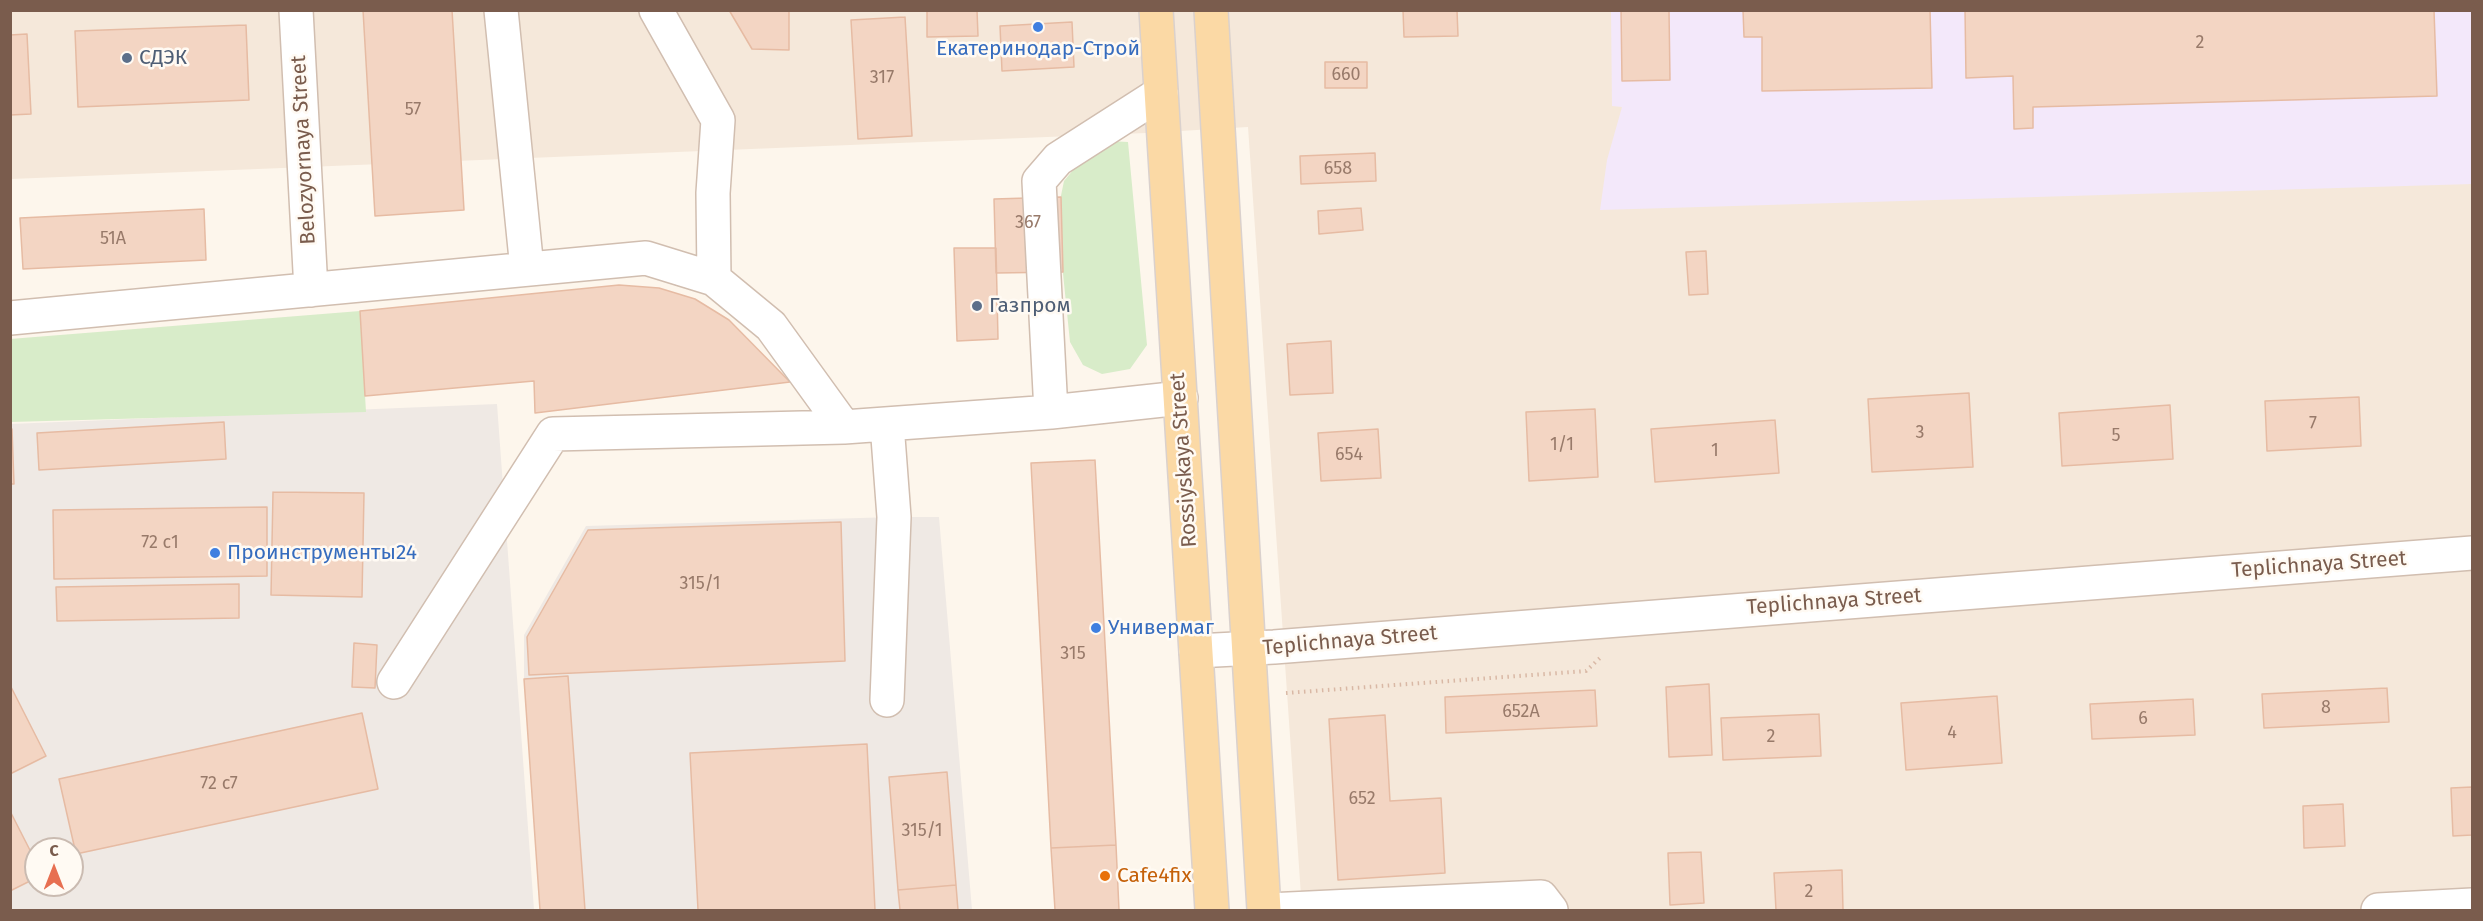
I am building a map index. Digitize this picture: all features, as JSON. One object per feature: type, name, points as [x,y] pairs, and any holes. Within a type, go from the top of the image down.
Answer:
[{"type":"main road","name":"Rossiyskaya Street","points":[[1156,10],[1212,910]]},
{"type":"main road","points":[[1211,10],[1266,910]]},
{"type":"street","name":"Belozyornaya Street","points":[[296,10],[311,290]]},
{"type":"street","points":[[501,10],[527,269]]},
{"type":"street","points":[[656,10],[718,120],[713,194],[714,279]]},
{"type":"street","points":[[1051,411],[1040,182],[1058,159],[1161,93]]},
{"type":"street","points":[[10,318],[646,258],[714,279],[771,326],[844,426]]},
{"type":"street","points":[[394,682],[553,434],[844,426],[1051,411],[1181,398]]},
{"type":"street","points":[[887,423],[894,517],[887,700]]},
{"type":"street","name":"Teplichnaya Street","points":[[1196,651],[1249,649],[2472,553]]},
{"type":"street","points":[[1266,910],[1541,897],[1551,910]]},
{"type":"street","points":[[2378,910],[2472,905]]},
{"type":"shaded area","points":[[10,11],[2472,11],[2472,910],[1302,910],[1248,127],[11,179]]},
{"type":"shaded area","points":[[1611,11],[2472,11],[2472,184],[1600,210],[1607,160],[1622,107],[1612,106]]},
{"type":"shaded area","points":[[497,404],[534,910],[11,910],[10,424]]},
{"type":"shaded area","points":[[939,517],[972,910],[540,910],[524,679],[524,635],[586,526]]},
{"type":"green space","points":[[1108,141],[1128,142],[1147,345],[1130,369],[1102,374],[1083,365],[1070,342],[1057,215],[1064,181],[1083,158]]},
{"type":"green space","points":[[360,311],[366,412],[11,422],[10,339]]},
{"type":"building","points":[[363,10],[452,10],[464,210],[375,216]]},
{"type":"building","points":[[729,10],[789,10],[789,50],[752,49]]},
{"type":"building","points":[[927,10],[977,10],[978,36],[927,37]]},
{"type":"building","points":[[1403,10],[1457,10],[1458,36],[1404,37]]},
{"type":"building","points":[[1621,10],[1669,10],[1670,80],[1622,81]]},
{"type":"building","points":[[1743,10],[1930,10],[1932,88],[1762,91],[1762,37],[1744,37]]},
{"type":"building","points":[[1965,10],[2434,10],[2437,96],[2033,107],[2033,128],[2014,129],[2013,76],[1966,78]]},
{"type":"building","points":[[905,17],[912,136],[858,139],[851,20]]},
{"type":"building","points":[[1072,22],[1074,67],[1002,71],[1000,26]]},
{"type":"building","points":[[246,25],[249,100],[78,107],[75,31]]},
{"type":"building","points":[[27,34],[31,114],[10,115],[10,35]]},
{"type":"building","points":[[1325,62],[1367,62],[1367,88],[1325,88]]},
{"type":"building","points":[[1375,153],[1376,181],[1301,184],[1300,156]]},
{"type":"building","points":[[1061,197],[1063,272],[996,273],[994,199]]},
{"type":"building","points":[[1361,208],[1363,230],[1319,234],[1318,211]]},
{"type":"building","points":[[204,209],[206,260],[23,269],[20,218]]},
{"type":"building","name":"Газпром","points":[[954,248],[996,248],[998,339],[957,341]]},
{"type":"building","points":[[1706,251],[1708,294],[1689,295],[1686,252]]},
{"type":"building","points":[[619,285],[659,288],[695,299],[729,320],[790,382],[535,413],[534,381],[365,396],[360,311]]},
{"type":"building","points":[[1331,341],[1333,393],[1290,395],[1287,344]]},
{"type":"building","points":[[1969,393],[1973,467],[1872,472],[1868,399]]},
{"type":"building","points":[[2359,397],[2361,446],[2267,451],[2265,401]]},
{"type":"building","points":[[2170,405],[2173,459],[2062,466],[2059,413]]},
{"type":"building","points":[[1595,409],[1598,477],[1529,481],[1526,412]]},
{"type":"building","points":[[1775,420],[1779,473],[1655,482],[1651,429]]},
{"type":"building","points":[[224,422],[226,459],[39,470],[37,433]]},
{"type":"building","points":[[10,429],[12,429],[14,484],[10,484]]},
{"type":"building","points":[[1378,429],[1381,478],[1321,481],[1318,433]]},
{"type":"building","points":[[1095,460],[1116,845],[1051,848],[1031,463]]},
{"type":"building","points":[[273,492],[364,493],[362,597],[271,595]]},
{"type":"building","points":[[267,507],[267,576],[54,579],[53,510]]},
{"type":"building","points":[[841,522],[845,661],[529,675],[527,637],[588,530]]},
{"type":"building","points":[[239,584],[239,618],[57,621],[56,587]]},
{"type":"building","points":[[354,643],[377,645],[375,688],[352,687]]},
{"type":"building","points":[[568,676],[585,910],[540,910],[524,679]]},
{"type":"building","points":[[1709,684],[1712,755],[1669,757],[1666,687]]},
{"type":"building","points":[[10,685],[46,756],[10,774]]},
{"type":"building","points":[[2387,688],[2389,722],[2264,728],[2262,694]]},
{"type":"building","points":[[1595,690],[1597,726],[1446,733],[1445,697]]},
{"type":"building","points":[[1997,696],[2002,763],[1906,770],[1901,703]]},
{"type":"building","points":[[2193,699],[2195,735],[2092,739],[2090,704]]},
{"type":"building","points":[[362,713],[378,789],[84,852],[84,837],[72,837],[59,779]]},
{"type":"building","points":[[1819,714],[1821,756],[1723,760],[1721,718]]},
{"type":"building","points":[[1385,715],[1390,801],[1441,798],[1445,873],[1338,880],[1329,719]]},
{"type":"building","points":[[867,744],[875,910],[698,910],[690,753]]},
{"type":"building","points":[[947,772],[956,885],[898,890],[889,777]]},
{"type":"building","points":[[2472,787],[2472,835],[2453,836],[2451,788]]},
{"type":"building","points":[[2343,804],[2345,846],[2304,848],[2303,806]]},
{"type":"building","points":[[10,811],[24,838],[24,884],[10,891]]},
{"type":"building","points":[[1116,845],[1119,910],[1055,910],[1051,848]]},
{"type":"building","points":[[1701,852],[1704,903],[1670,905],[1668,853]]},
{"type":"building","points":[[1842,870],[1843,910],[1776,910],[1774,873]]},
{"type":"building","points":[[956,885],[958,910],[900,910],[898,890]]},
{"type":"place","name":"Екатеринодар-Строй","points":[[1038,27]]},
{"type":"place","name":"СДЭК","points":[[127,58]]},
{"type":"place","name":"Газпром","points":[[977,306]]},
{"type":"place","name":"Проинструменты24","points":[[215,553]]},
{"type":"place","name":"Универмаг","points":[[1096,628]]},
{"type":"place","name":"Cafe4fix","points":[[1105,876]]}]
